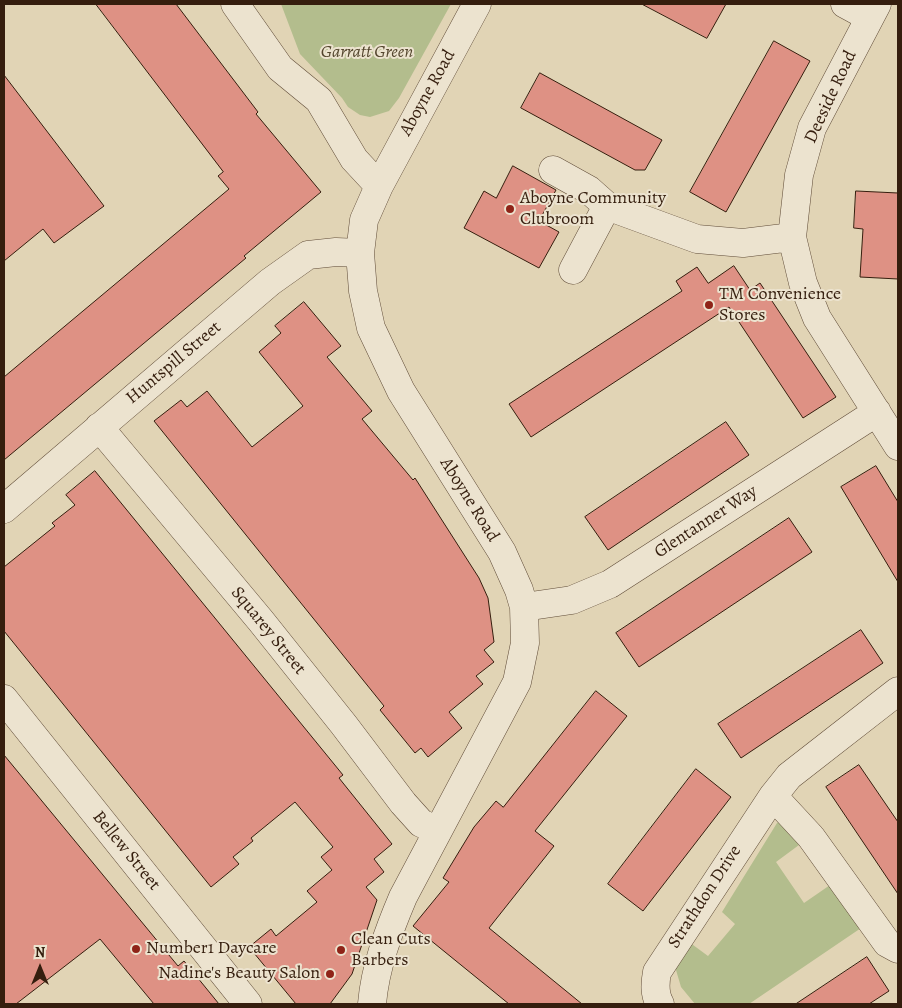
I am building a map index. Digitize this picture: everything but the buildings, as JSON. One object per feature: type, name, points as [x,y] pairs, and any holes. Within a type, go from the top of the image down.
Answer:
[{"type":"street","points":[[235,4],[280,68],[319,100],[354,159],[379,186]]},
{"type":"street","name":"Aboyne Road","points":[[372,1004],[389,931],[403,897],[518,682],[525,643],[524,607],[519,590],[502,552],[401,391],[371,328],[363,291],[360,254],[364,220],[379,186],[477,4]]},
{"type":"street","name":"Deeside Road","points":[[845,4],[873,11],[812,128],[799,175],[792,237],[803,283],[817,318],[898,446]]},
{"type":"street","points":[[553,170],[589,190],[607,206],[697,239],[743,244],[792,237]]},
{"type":"street","points":[[573,270],[607,206]]},
{"type":"street","name":"Huntspill Street","points":[[4,509],[270,282],[308,255],[336,252],[360,254]]},
{"type":"street","name":"Glentanner Way","points":[[524,607],[572,600],[610,584],[877,412]]},
{"type":"street","name":"Squarey Street","points":[[100,427],[344,725],[403,803],[421,823],[438,831]]},
{"type":"street","name":"Strathdon Drive","points":[[660,1004],[657,1000],[655,986],[657,972],[773,796],[789,776],[898,690]]},
{"type":"street","name":"Bellew Street","points":[[4,699],[248,1004]]},
{"type":"street","points":[[773,796],[811,837],[887,943],[898,949]]},
{"type":"green space","name":"Garratt Green","points":[[281,4],[451,4],[399,98],[389,111],[370,117],[360,115],[348,107],[342,98],[300,54]]},
{"type":"green space","points":[[781,820],[799,845],[776,862],[804,903],[833,883],[864,926],[749,1004],[695,1004],[681,987],[676,963],[689,942],[708,956],[735,924],[722,912],[777,823]]},
{"type":"place","name":"Aboyne Community Clubroom","points":[[510,209]]},
{"type":"place","name":"TM Convenience Stores","points":[[709,305]]},
{"type":"place","name":"Number1 Daycare","points":[[136,949]]},
{"type":"place","name":"Clean Cuts Barbers","points":[[341,950]]},
{"type":"place","name":"Nadine's Beauty Salon","points":[[330,974]]}]
